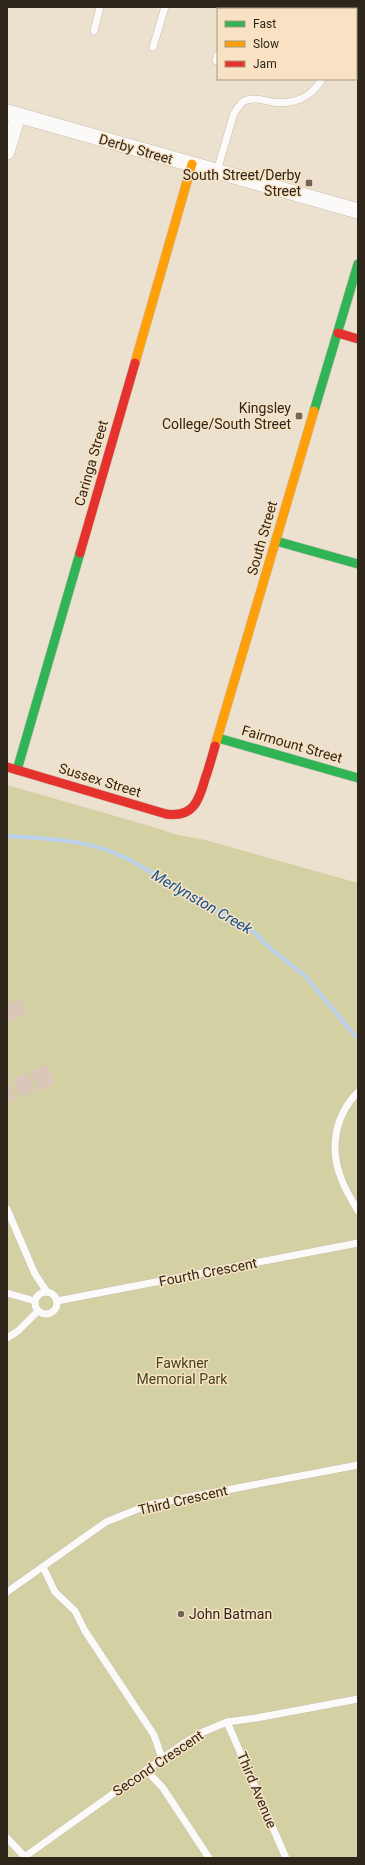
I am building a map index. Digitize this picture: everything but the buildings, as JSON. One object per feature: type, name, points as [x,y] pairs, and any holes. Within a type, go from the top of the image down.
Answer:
[{"type":"street","name":"Derby Street","points":[[12,113],[358,212]]},
{"type":"street","points":[[7,152],[12,113]]},
{"type":"street","name":"Caringa Street","points":[[17,770],[192,164]]},
{"type":"street","name":"South Street","points":[[184,814],[193,808],[199,800],[358,264]]},
{"type":"street","points":[[338,333],[358,339]]},
{"type":"street","points":[[276,541],[358,564]]},
{"type":"street","name":"Fairmount Street","points":[[218,738],[358,778]]},
{"type":"street","name":"Sussex Street","points":[[7,768],[166,814],[175,816],[184,814]]},
{"type":"lane","points":[[94,31],[100,7]]},
{"type":"lane","points":[[153,47],[165,7]]},
{"type":"lane","points":[[217,171],[234,113],[244,101],[252,99],[285,103],[294,102],[311,93],[321,80]]},
{"type":"lane","points":[[358,1092],[341,1116],[337,1127],[334,1150],[341,1179],[358,1211]]},
{"type":"lane","points":[[7,1209],[35,1274],[47,1292]]},
{"type":"lane","name":"Fourth Crescent","points":[[57,1301],[358,1243]]},
{"type":"lane","points":[[47,1292],[53,1294],[57,1301],[57,1308],[52,1313],[46,1315],[38,1311],[35,1307],[35,1301],[38,1295],[47,1292]]},
{"type":"lane","points":[[7,1293],[35,1301]]},
{"type":"lane","points":[[7,1338],[18,1331],[38,1311]]},
{"type":"lane","name":"Third Crescent","points":[[7,1592],[106,1522],[148,1505],[358,1466]]},
{"type":"lane","points":[[43,1567],[55,1592],[75,1611],[84,1630],[154,1735],[162,1758]]},
{"type":"lane","name":"Second Crescent","points":[[24,1857],[162,1758],[203,1732],[227,1722],[358,1699]]},
{"type":"lane","name":"Third Avenue","points":[[227,1722],[286,1858]]},
{"type":"lane","points":[[146,1770],[163,1788],[209,1858]]},
{"type":"lane","points":[[7,1838],[24,1857]]},
{"type":"green space","name":"Fawkner Memorial Park","points":[[7,785],[174,834],[205,840],[358,883],[358,1858],[7,1858]]},
{"type":"waterway","name":"Merlynston Creek","points":[[7,836],[70,841],[100,848],[130,860],[254,932],[271,949],[305,976],[358,1039]]},
{"type":"traffic: fast","points":[[314,411],[358,264]]},
{"type":"traffic: fast","points":[[276,541],[358,564]]},
{"type":"traffic: fast","points":[[17,770],[80,553]]},
{"type":"traffic: fast","points":[[218,738],[358,778]]},
{"type":"traffic: slow","points":[[135,363],[192,164]]},
{"type":"traffic: slow","points":[[215,746],[314,411]]},
{"type":"traffic: jam","points":[[338,333],[358,339]]},
{"type":"traffic: jam","points":[[80,553],[135,363]]},
{"type":"traffic: jam","points":[[7,767],[166,814],[175,815],[189,810],[197,801],[203,787],[215,746]]},
{"type":"place","name":"South Street/Derby Street","points":[[309,183]]},
{"type":"place","name":"Kingsley College/South Street","points":[[299,416]]},
{"type":"place","name":"John Batman","points":[[181,1614]]}]
